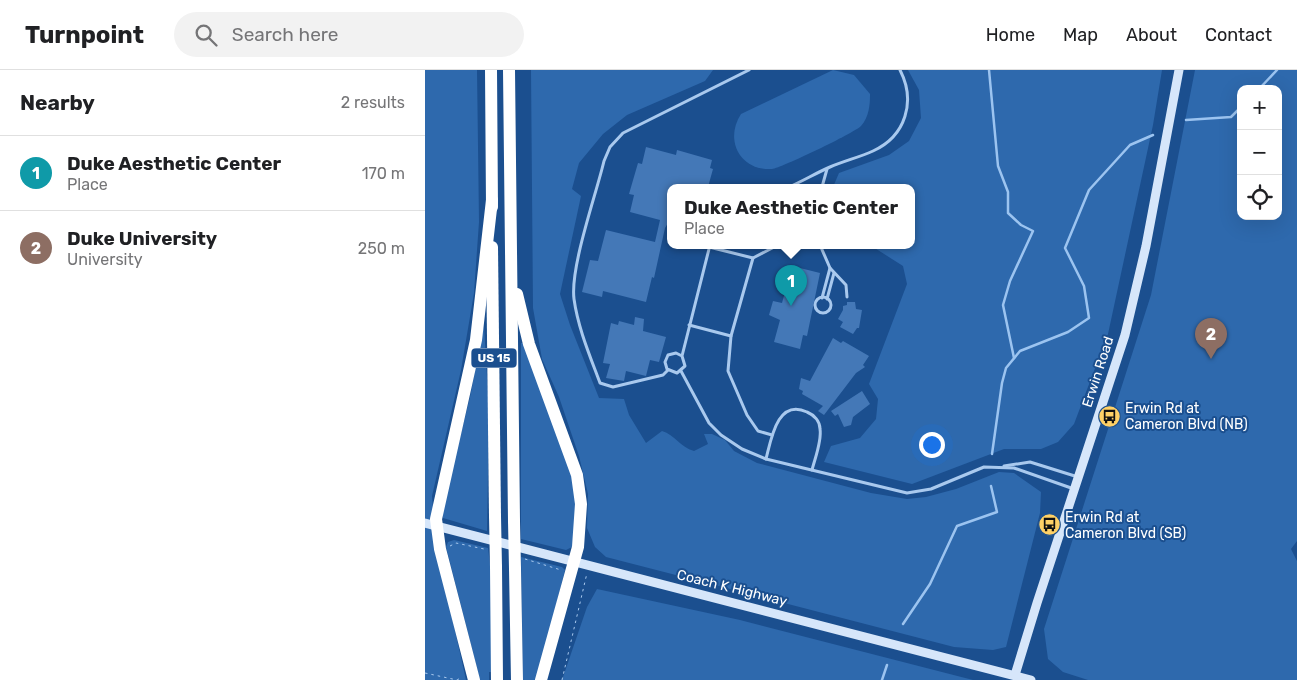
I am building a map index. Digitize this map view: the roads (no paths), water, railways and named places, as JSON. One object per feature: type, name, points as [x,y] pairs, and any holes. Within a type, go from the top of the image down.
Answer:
[{"type":"highway","name":"US 15","points":[[491,70],[497,680]]},
{"type":"highway","name":"US 15","points":[[509,70],[517,680]]},
{"type":"highway","points":[[469,678],[430,525],[475,340],[492,200]]},
{"type":"highway","points":[[511,252],[521,316],[529,344],[577,475],[581,529],[575,562],[541,680]]},
{"type":"main road","name":"Erwin Road","points":[[1015,675],[1125,335],[1139,280],[1179,70]]},
{"type":"main road","name":"Coach K Highway","points":[[430,525],[1031,680]]},
{"type":"lane","points":[[668,370],[663,375],[613,387],[600,383],[579,321],[574,297],[576,274],[594,198],[607,153],[615,139],[637,125],[749,70]]},
{"type":"lane","points":[[795,184],[827,168],[874,150],[888,141],[907,114],[909,104],[907,86],[900,70]]},
{"type":"lane","points":[[823,184],[827,168]]},
{"type":"lane","points":[[682,356],[709,249]]},
{"type":"lane","points":[[721,249],[753,258],[770,249]]},
{"type":"lane","points":[[821,249],[830,268],[846,285],[847,297]]},
{"type":"lane","points":[[753,258],[731,336],[727,364],[730,378],[747,416],[758,431],[772,436]]},
{"type":"lane","points":[[830,268],[822,298],[815,304],[818,311],[823,313],[830,307],[827,299],[834,273]]},
{"type":"lane","points":[[822,298],[827,299]]},
{"type":"lane","points":[[689,325],[731,336]]},
{"type":"lane","points":[[676,353],[682,356],[685,362],[681,371],[673,373],[668,370],[665,362],[668,355],[676,353]]},
{"type":"lane","points":[[681,371],[709,423],[742,449],[766,459],[907,493],[931,489],[984,467],[1014,468],[1074,490]]},
{"type":"lane","points":[[766,459],[772,436],[780,418],[790,410],[804,410],[819,422],[821,430],[813,470]]},
{"type":"lane","points":[[1001,467],[1030,462],[1078,477]]},
{"type":"waterway","points":[[989,70],[998,166],[1008,192],[1008,213],[1021,225],[1033,231],[1010,281],[1003,305],[1014,358]]},
{"type":"waterway","points":[[1263,85],[1277,70]]},
{"type":"waterway","points":[[1186,120],[1231,117],[1237,111]]},
{"type":"waterway","points":[[992,454],[1002,383],[1006,368],[1020,351],[1068,332],[1089,318],[1084,286],[1065,248],[1089,190],[1130,145],[1153,135]]},
{"type":"waterway","points":[[903,624],[930,584],[957,526],[997,512],[991,486]]},
{"type":"waterway","points":[[882,680],[887,665]]},
{"type":"place","name":"Duke Aesthetic Center","points":[[791,306]]},
{"type":"place","name":"Duke University","points":[[1211,359]]},
{"type":"place","name":"Erwin Rd at Cameron Blvd (NB)","points":[[1109,416]]},
{"type":"place","name":"Erwin Rd at Cameron Blvd (SB)","points":[[1049,525]]}]
